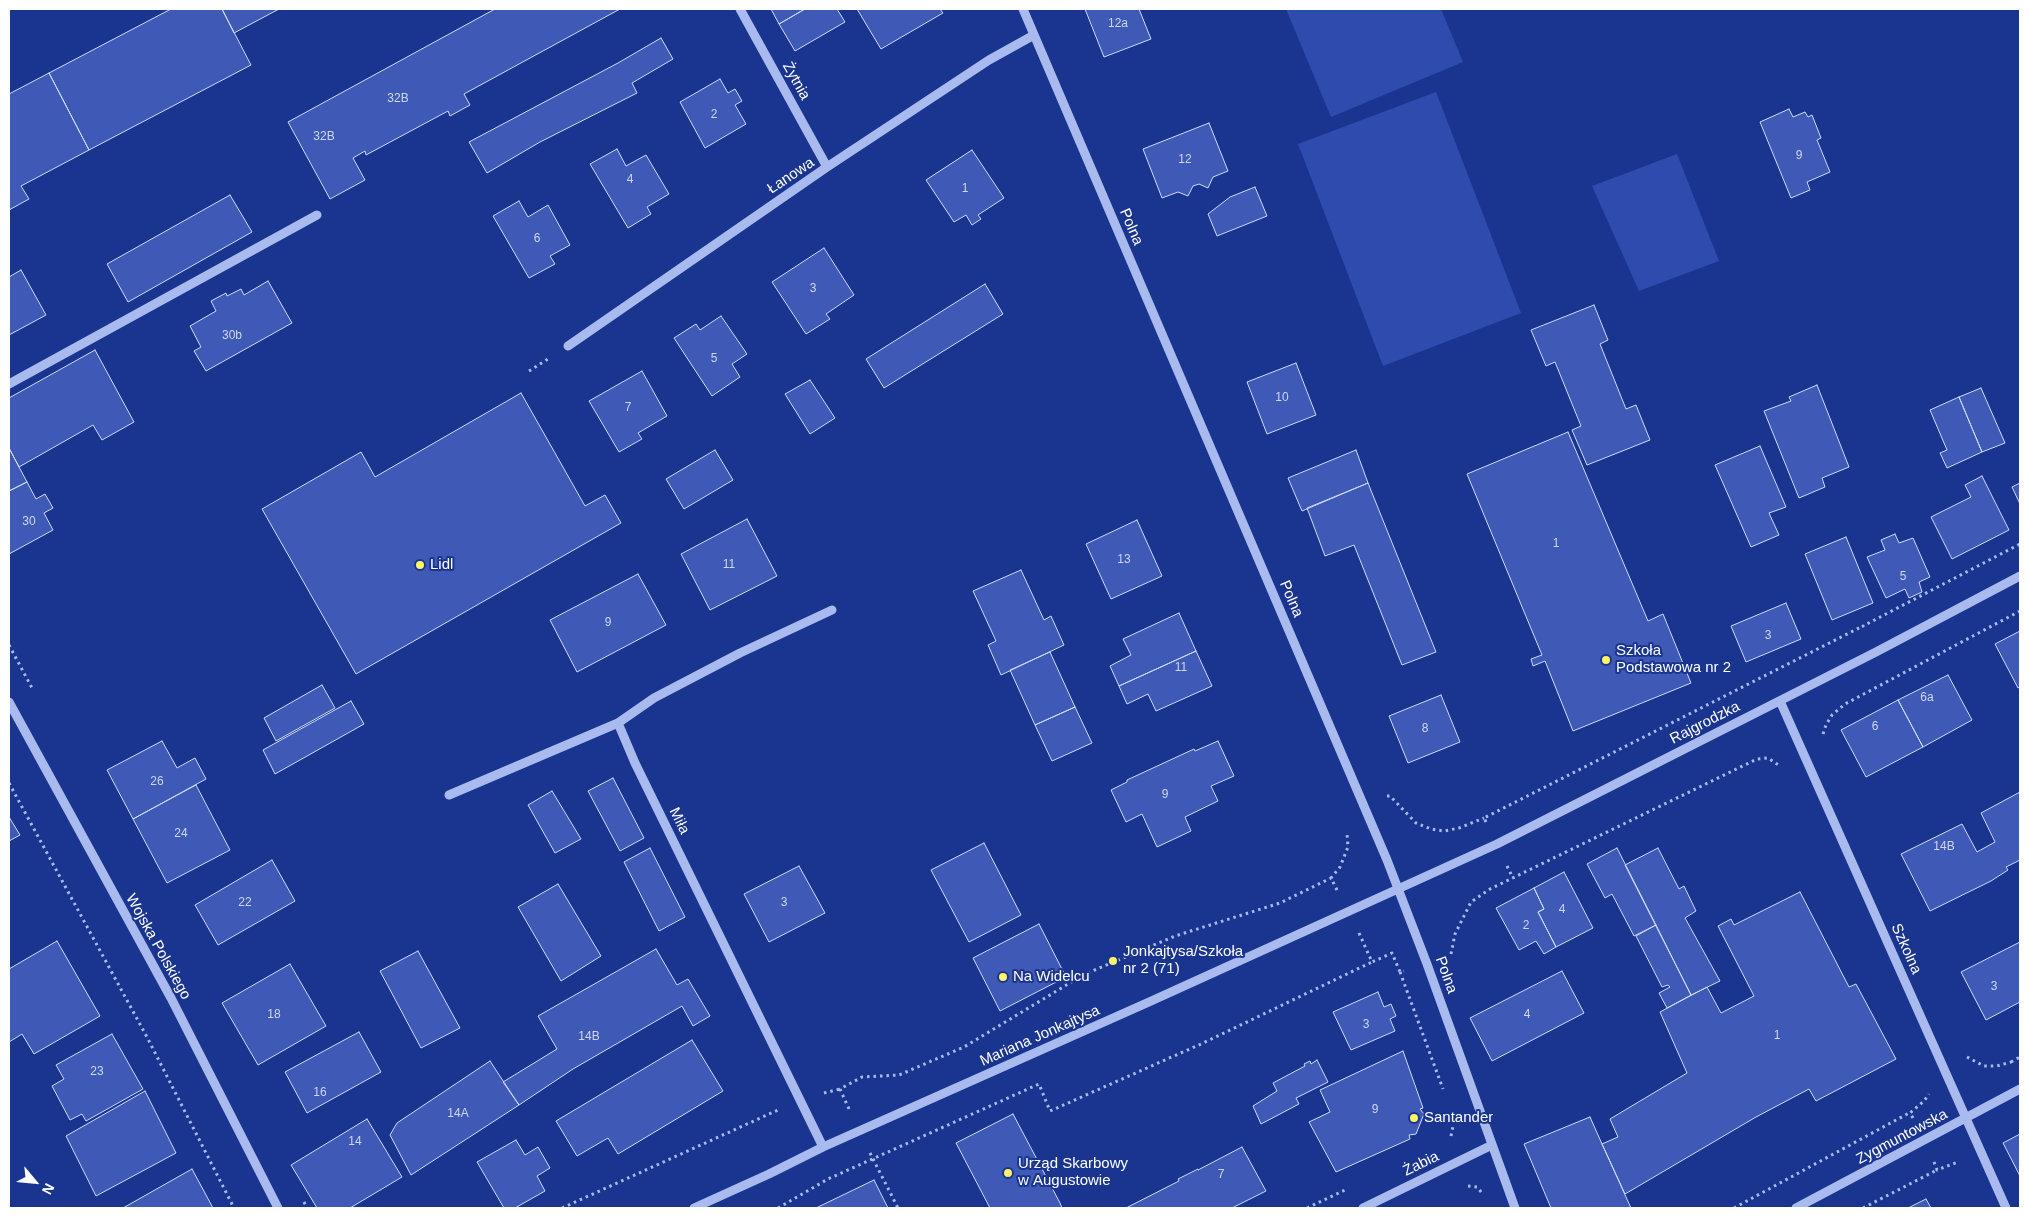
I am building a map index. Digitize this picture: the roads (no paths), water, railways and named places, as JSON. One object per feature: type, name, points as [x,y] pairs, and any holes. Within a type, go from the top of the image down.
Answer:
[{"type":"street","name":"Żytnia","points":[[740,9],[827,168]]},
{"type":"street","name":"Polna","points":[[1023,9],[1399,889],[1515,1208]]},
{"type":"street","name":"Łanowa","points":[[568,346],[827,168],[989,60],[1034,35]]},
{"type":"street","points":[[9,384],[317,214]]},
{"type":"street","name":"Rajgrodzka","points":[[1399,889],[1496,844],[1780,701],[2020,576]]},
{"type":"street","points":[[449,795],[618,723],[663,694],[740,653],[832,610]]},
{"type":"street","name":"Szkolna","points":[[1780,701],[2006,1208]]},
{"type":"street","name":"Wojska Polskiego","points":[[9,702],[171,998],[278,1208]]},
{"type":"street","name":"Miła","points":[[618,723],[640,772],[823,1147]]},
{"type":"street","name":"Mariana Jonkajtysa","points":[[694,1208],[823,1147],[1399,889]]},
{"type":"street","name":"Zygmuntowska","points":[[1796,1208],[2020,1090]]},
{"type":"street","name":"Żabia","points":[[1363,1208],[1492,1145]]},
{"type":"place","name":"Lidl","points":[[420,565]]},
{"type":"place","name":"Szkoła Podstawowa nr 2","points":[[1606,660]]},
{"type":"place","name":"Jonkajtysa/Szkoła nr 2 (71)","points":[[1113,961]]},
{"type":"place","name":"Na Widelcu","points":[[1003,977]]},
{"type":"place","name":"Santander","points":[[1414,1118]]},
{"type":"place","name":"Urząd Skarbowy w Augustowie","points":[[1008,1173]]}]
